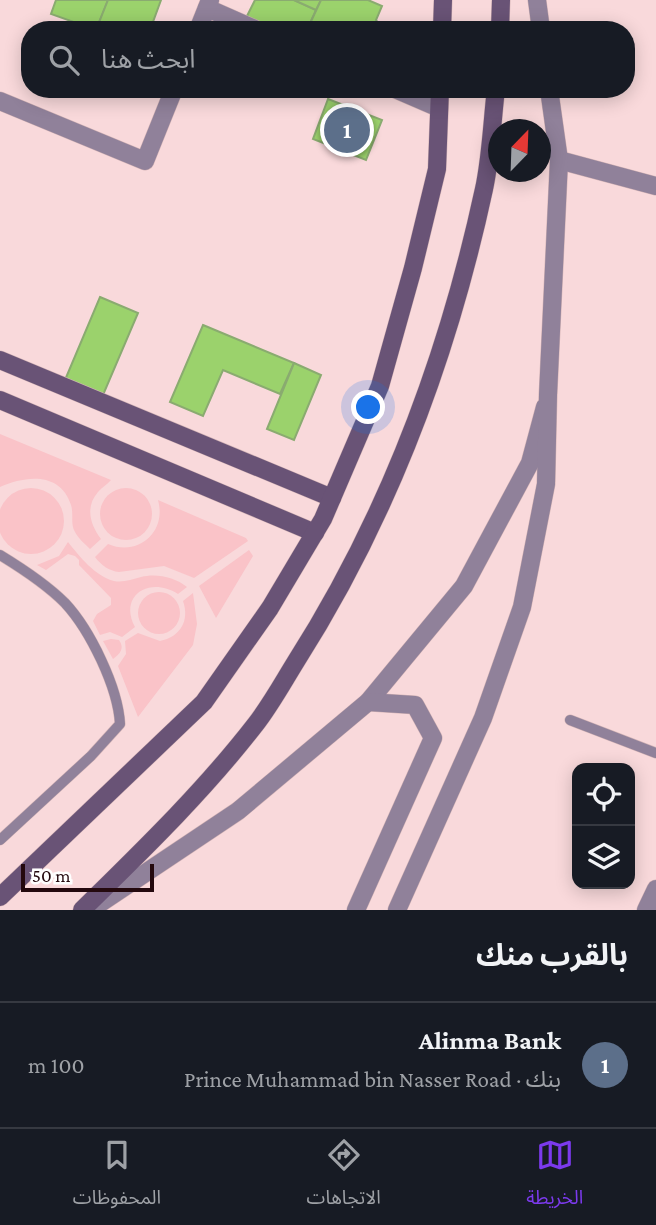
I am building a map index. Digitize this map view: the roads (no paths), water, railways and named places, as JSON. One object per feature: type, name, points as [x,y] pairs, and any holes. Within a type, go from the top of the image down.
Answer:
[{"type":"main road","points":[[442,21],[443,0]]},
{"type":"main road","points":[[500,21],[501,0]]},
{"type":"main road","points":[[0,897],[204,702],[270,608],[315,533],[380,386],[437,169],[440,98]]},
{"type":"main road","points":[[82,910],[167,827],[256,724],[318,627],[367,538],[421,410],[462,279],[485,186],[495,98]]},
{"type":"main road","points":[[0,360],[332,498]]},
{"type":"main road","points":[[0,400],[315,533]]},
{"type":"street","points":[[537,0],[540,21]]},
{"type":"street","points":[[202,21],[209,4],[240,21]]},
{"type":"street","points":[[0,101],[145,161],[170,98]]},
{"type":"street","points":[[416,98],[439,108]]},
{"type":"street","points":[[397,910],[483,718],[522,607],[546,484],[559,160],[550,98]]},
{"type":"street","points":[[559,160],[656,186]]},
{"type":"street","points":[[90,910],[238,811],[368,702],[464,586],[530,463],[548,395]]},
{"type":"street","points":[[356,910],[433,738],[415,705],[368,702]]},
{"type":"street","points":[[646,910],[656,889]]},
{"type":"lane","points":[[0,555],[44,583],[84,629],[113,690],[120,724],[91,756],[0,840]]},
{"type":"lane","points":[[570,720],[656,753]]},
{"type":"place","name":"Alinma Bank","points":[[347,130]]}]
